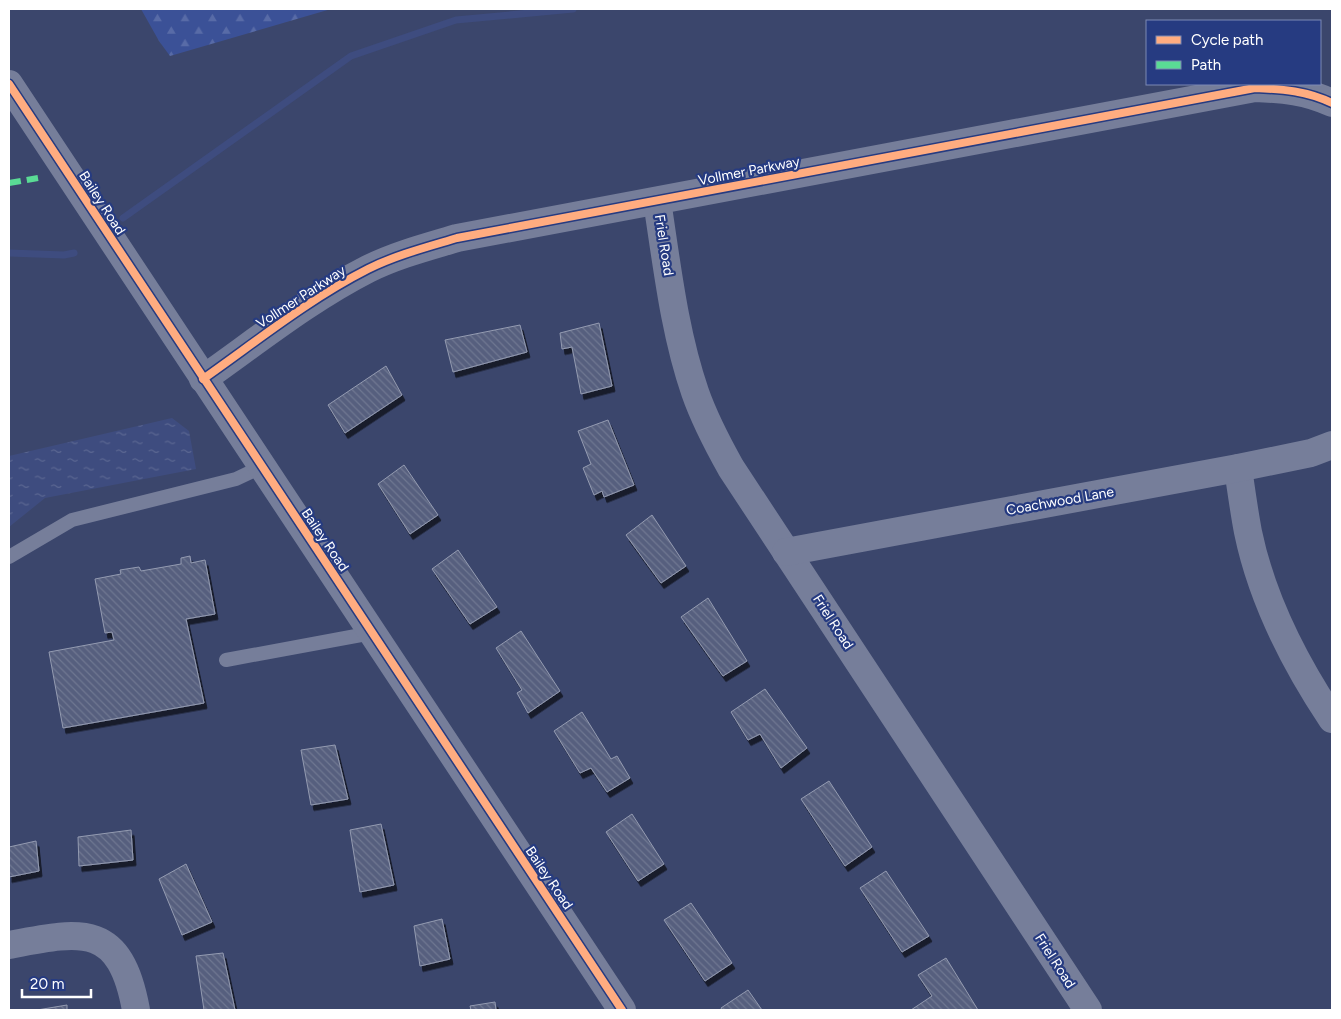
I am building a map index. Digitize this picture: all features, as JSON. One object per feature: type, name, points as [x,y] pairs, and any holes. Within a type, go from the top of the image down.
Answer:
[{"type":"street","name":"Bailey Road","points":[[9,84],[622,1010]]},
{"type":"street","name":"Vollmer Parkway","points":[[203,379],[310,303],[368,269],[406,253],[466,236],[1255,88],[1288,89],[1317,96],[1332,102]]},
{"type":"street","name":"Friel Road","points":[[657,201],[683,349],[695,392],[713,435],[731,468],[1088,1010]]},
{"type":"street","name":"Coachwood Lane","points":[[786,552],[1238,468],[1310,453],[1332,445]]},
{"type":"street","points":[[1238,468],[1248,533],[1262,584],[1292,653],[1332,720]]},
{"type":"street","points":[[9,945],[68,935],[88,937],[100,941],[118,958],[129,979],[136,1010]]},
{"type":"lane","points":[[9,558],[72,520],[236,479],[261,466]]},
{"type":"lane","points":[[226,660],[372,633]]},
{"type":"green space","points":[[141,9],[331,9],[170,56]]},
{"type":"water","points":[[172,418],[189,431],[196,469],[45,498],[9,527],[9,456]]},
{"type":"building","points":[[599,323],[612,386],[581,394],[572,347],[562,349],[560,333]]},
{"type":"building","points":[[520,325],[527,352],[453,372],[445,340]]},
{"type":"building","points":[[386,366],[402,395],[345,433],[328,405]]},
{"type":"building","points":[[608,420],[634,485],[604,497],[602,491],[594,495],[583,468],[591,464],[578,431]]},
{"type":"building","points":[[404,465],[438,515],[410,534],[378,484]]},
{"type":"building","points":[[652,515],[686,566],[661,583],[626,535]]},
{"type":"building","points":[[458,550],[497,607],[470,624],[432,569]]},
{"type":"building","points":[[190,556],[191,563],[205,560],[215,614],[186,619],[204,703],[63,728],[49,652],[114,640],[112,632],[105,633],[95,579],[121,574],[120,570],[139,567],[141,571],[181,564],[181,558]]},
{"type":"building","points":[[708,598],[747,661],[723,676],[681,617]]},
{"type":"building","points":[[521,631],[560,691],[528,713],[517,693],[522,690],[496,648]]},
{"type":"building","points":[[765,689],[807,748],[781,768],[760,734],[748,740],[731,712]]},
{"type":"building","points":[[582,712],[611,759],[617,756],[630,778],[607,792],[591,768],[580,773],[554,731]]},
{"type":"building","points":[[335,745],[348,799],[311,805],[301,750]]},
{"type":"building","points":[[829,781],[872,847],[845,866],[801,799]]},
{"type":"building","points":[[632,814],[664,864],[638,881],[606,832]]},
{"type":"building","points":[[381,824],[394,885],[360,892],[350,830]]},
{"type":"building","points":[[131,830],[133,860],[79,866],[78,837]]},
{"type":"building","points":[[36,841],[39,871],[9,877],[9,847]]},
{"type":"building","points":[[186,864],[212,922],[182,935],[159,879]]},
{"type":"building","points":[[886,871],[929,936],[902,952],[860,888]]},
{"type":"building","points":[[691,903],[732,963],[705,981],[664,920]]},
{"type":"building","points":[[442,919],[450,959],[420,966],[414,926]]},
{"type":"building","points":[[223,953],[235,1010],[204,1010],[196,956]]},
{"type":"building","points":[[946,958],[978,1010],[911,1010],[932,996],[918,975]]},
{"type":"building","points":[[748,990],[762,1010],[722,1010],[721,1008]]},
{"type":"building","points":[[495,1002],[496,1010],[471,1010],[470,1006]]},
{"type":"building","points":[[67,1005],[67,1010],[37,1010]]},
{"type":"waterway","points":[[123,218],[351,56],[456,20],[573,9]]},
{"type":"waterway","points":[[9,253],[64,255],[74,253]]},
{"type":"marked path","points":[[9,183],[38,178]]},
{"type":"cycle path","points":[[9,84],[622,1010]]},
{"type":"cycle path","points":[[203,379],[284,321],[346,281],[390,260],[457,238],[1255,88],[1295,91],[1332,103]]}]
